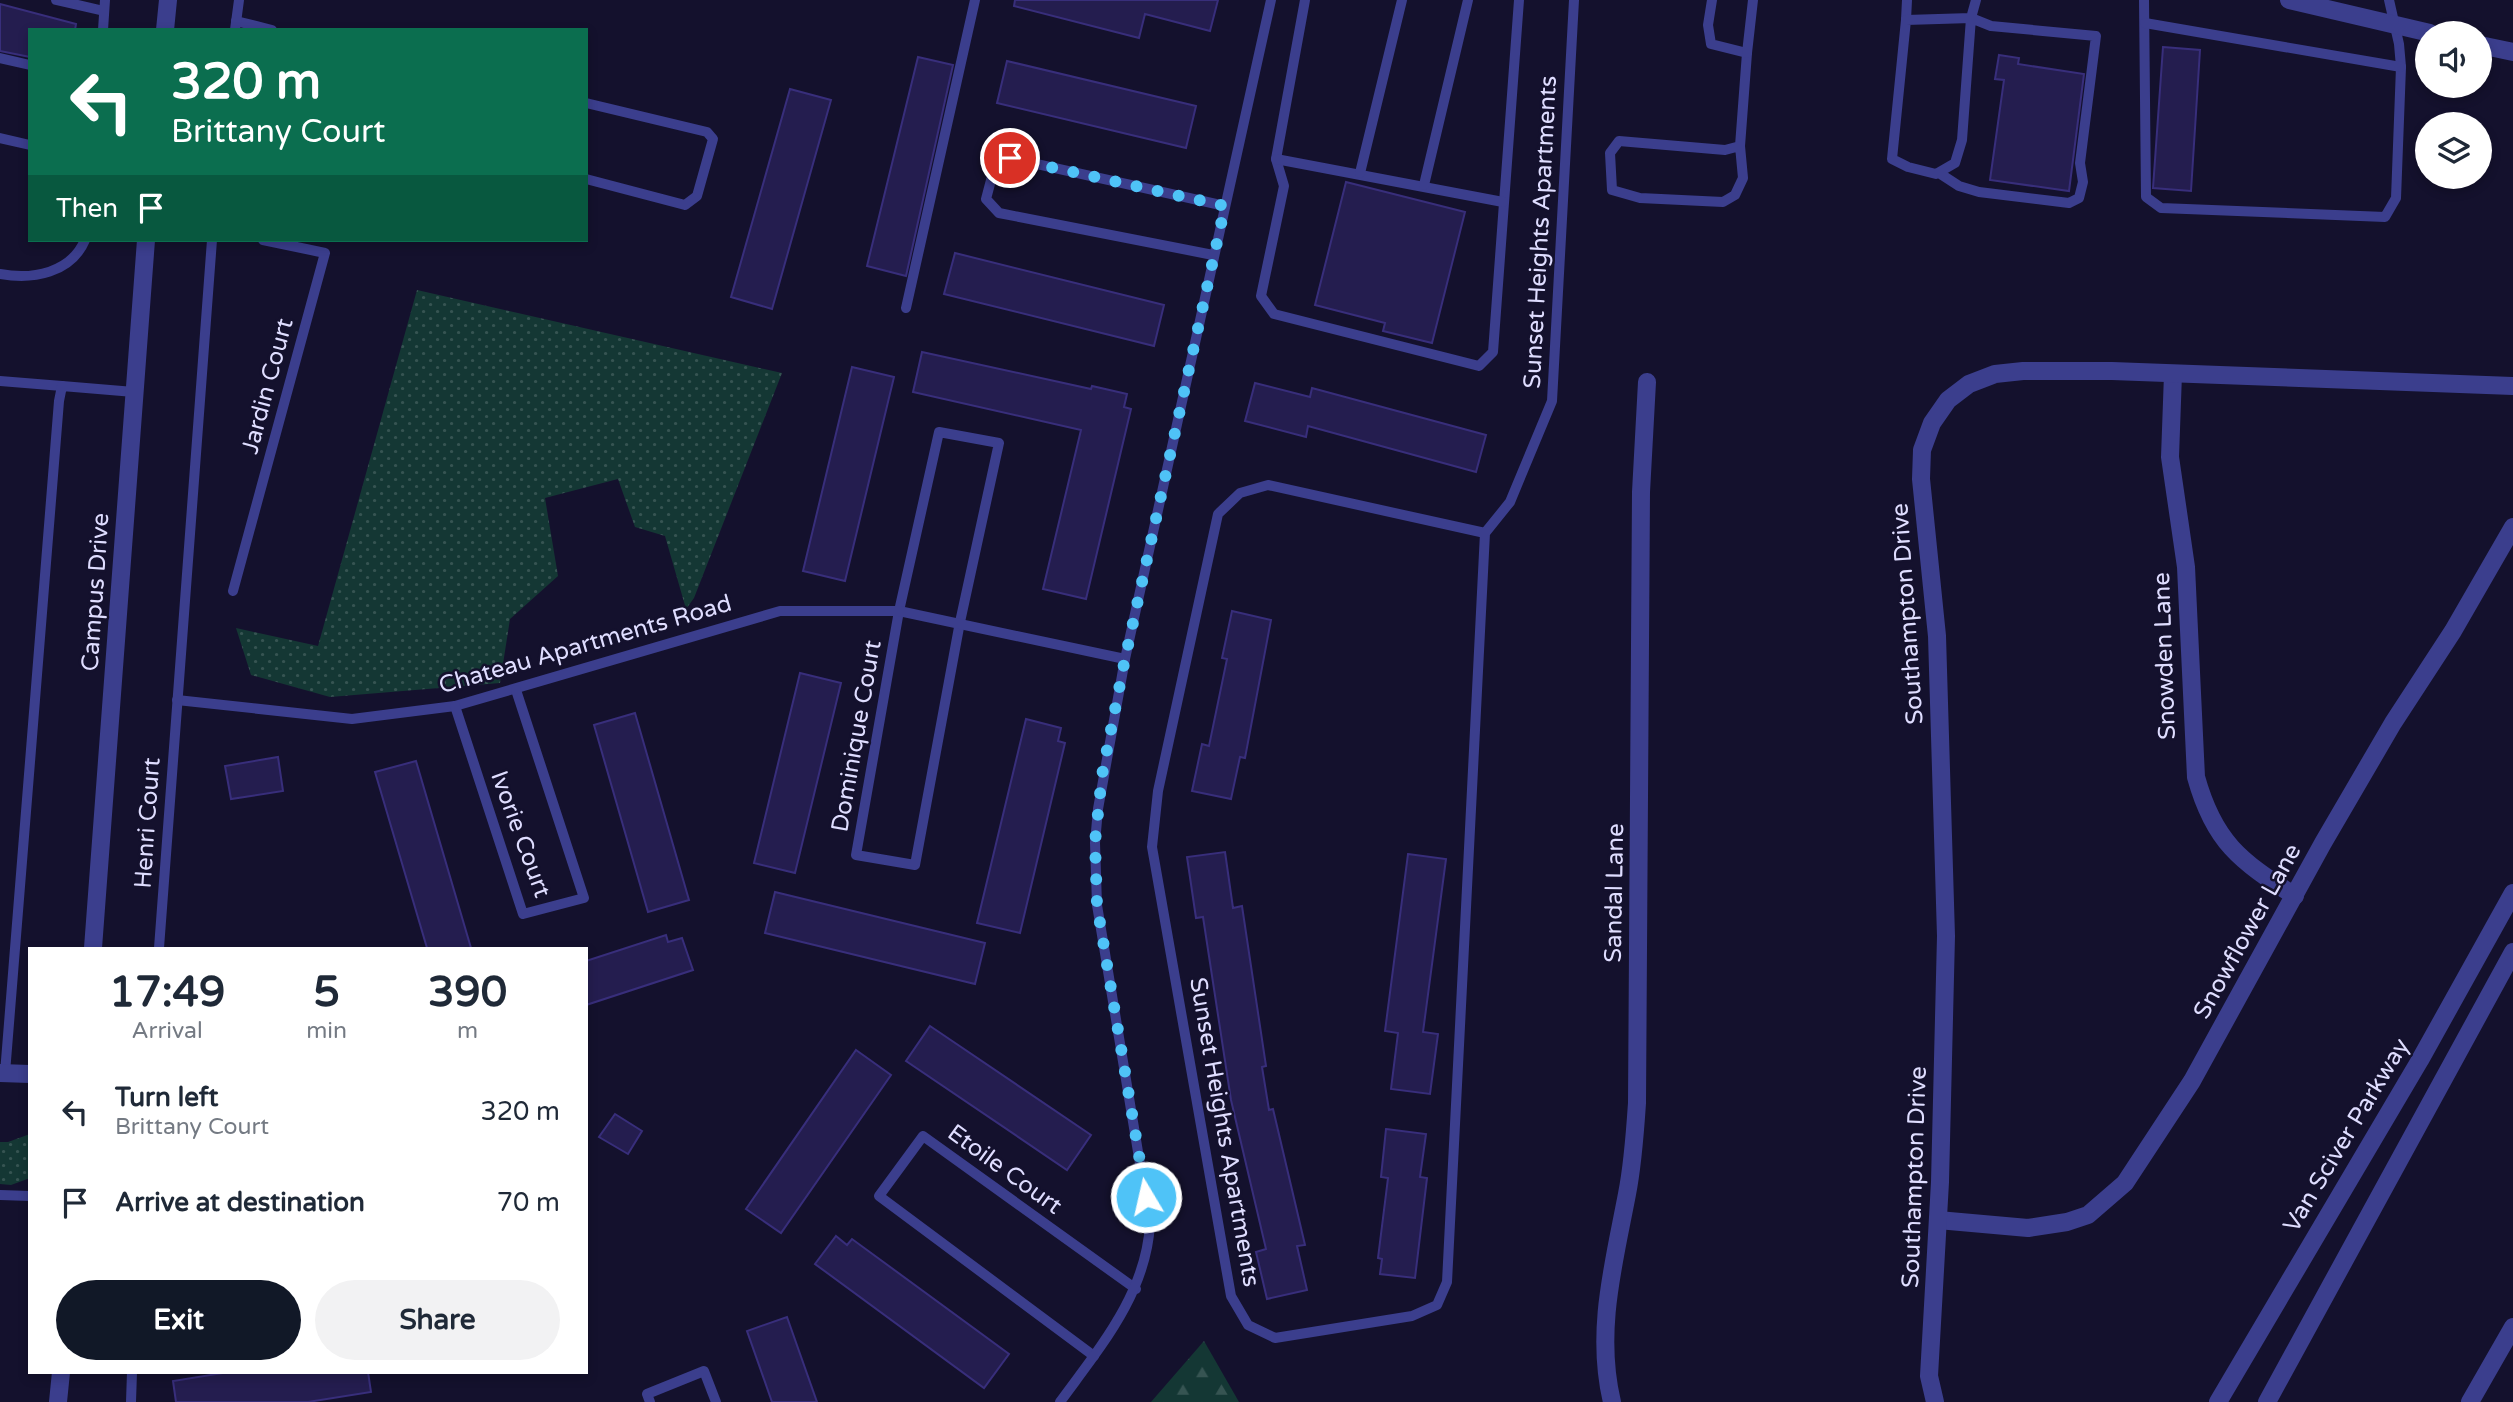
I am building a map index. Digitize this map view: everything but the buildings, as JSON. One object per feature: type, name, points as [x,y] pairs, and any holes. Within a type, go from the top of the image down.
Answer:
[{"type":"street","points":[[165,28],[168,0]]},
{"type":"street","points":[[2289,0],[2415,30]]},
{"type":"street","points":[[2492,48],[2513,52]]},
{"type":"street","name":"Campus Drive","points":[[93,947],[146,242]]},
{"type":"street","name":"Southampton Drive","points":[[1935,1402],[1929,1376],[1944,1060],[1945,869],[1937,636],[1921,479],[1922,450],[1932,423],[1948,400],[1969,384],[1995,374],[2112,371],[2513,386]]},
{"type":"street","name":"Snowden Lane","points":[[2173,374],[2170,457],[2186,567],[2196,777],[2203,803],[2230,849],[2246,864],[2295,896]]},
{"type":"street","name":"Sandal Lane","points":[[1612,1402],[1605,1357],[1606,1307],[1632,1164],[1637,1103],[1641,492],[1647,382]]},
{"type":"street","name":"Snowflower Lane","points":[[1938,1220],[2028,1228],[2088,1215],[2109,1200],[2144,1159],[2176,1108],[2393,723],[2435,662],[2513,527]]},
{"type":"street","name":"Van Sciver Parkway","points":[[2218,1402],[2420,1060],[2513,892]]},
{"type":"street","points":[[2267,1402],[2513,952]]},
{"type":"street","points":[[2,1073],[28,1074]]},
{"type":"street","points":[[2470,1402],[2513,1327]]},
{"type":"street","points":[[58,1402],[61,1374]]},
{"type":"lane","points":[[57,0],[104,11]]},
{"type":"lane","points":[[103,28],[105,0]]},
{"type":"lane","points":[[239,0],[236,26],[254,28]]},
{"type":"lane","points":[[906,308],[975,0]]},
{"type":"lane","points":[[1060,1402],[1094,1356],[1136,1289],[1149,1252],[1150,1224],[1097,905],[1095,842],[1102,775],[1125,659],[1271,0]]},
{"type":"lane","points":[[1305,0],[1276,159],[1284,186],[1261,296],[1273,314],[1479,366],[1493,352],[1519,0]]},
{"type":"lane","points":[[1360,173],[1402,0]]},
{"type":"lane","points":[[1424,185],[1468,0]]},
{"type":"lane","name":"Sunset Heights Apartments","points":[[1485,533],[1268,485],[1240,493],[1218,514],[1158,791],[1152,847],[1231,1296],[1248,1325],[1275,1338],[1412,1316],[1437,1305],[1447,1282],[1485,533],[1510,502],[1552,401],[1574,0]]},
{"type":"lane","points":[[1712,0],[1708,25],[1711,44],[1747,53]]},
{"type":"lane","points":[[1740,146],[1725,150],[1619,141],[1610,153],[1612,190],[1640,198],[1723,202],[1735,195],[1743,178],[1740,146],[1754,0]]},
{"type":"lane","points":[[1906,20],[1970,18],[1990,26],[2096,37],[2080,163],[2083,182],[2079,198],[2070,203],[1979,192],[1959,187],[1939,173],[1908,167],[1892,159],[1907,0]]},
{"type":"lane","points":[[1939,173],[1955,163],[1962,140],[1970,18],[1976,0]]},
{"type":"lane","points":[[2144,0],[2146,197],[2161,208],[2385,217],[2396,198],[2401,67],[2389,0]]},
{"type":"lane","points":[[2145,23],[2401,67]]},
{"type":"lane","points":[[0,58],[28,65]]},
{"type":"lane","points":[[588,103],[707,132],[713,139],[697,196],[685,205],[588,180]]},
{"type":"lane","points":[[0,138],[28,145]]},
{"type":"lane","points":[[1213,256],[999,213],[986,199],[995,165],[1001,159],[1010,158],[1225,206]]},
{"type":"lane","points":[[1276,159],[1503,202]]},
{"type":"lane","points":[[0,274],[35,275],[62,269],[83,242]]},
{"type":"lane","points":[[177,700],[212,242]]},
{"type":"lane","name":"Jardin Court","points":[[233,591],[325,253],[273,242]]},
{"type":"lane","points":[[0,381],[134,393]]},
{"type":"lane","points":[[2,1073],[62,386]]},
{"type":"lane","points":[[899,611],[939,432],[999,443],[960,622]]},
{"type":"lane","name":"Chateau Apartments Road","points":[[177,700],[352,719],[455,706],[780,611],[899,611],[1125,659]]},
{"type":"lane","name":"Dominique Court","points":[[899,611],[856,855],[915,865],[960,622]]},
{"type":"lane","name":"Ivorie Court","points":[[455,706],[523,914],[584,898],[516,690]]},
{"type":"lane","name":"Henri Court","points":[[159,947],[177,700]]},
{"type":"lane","name":"Etoile Court","points":[[1094,1356],[878,1196],[923,1136],[1136,1289]]},
{"type":"lane","points":[[0,1195],[28,1196]]},
{"type":"lane","points":[[650,1402],[647,1394],[704,1371],[716,1402]]},
{"type":"lane","points":[[131,1402],[132,1374]]},
{"type":"green space","points":[[417,290],[782,373],[694,598],[686,609],[665,536],[635,527],[618,479],[545,498],[558,576],[510,619],[500,683],[330,697],[251,675],[236,628],[318,646]]},
{"type":"green space","points":[[28,1135],[28,1179],[11,1185],[0,1184],[0,1142]]},
{"type":"green space","points":[[1204,1341],[1239,1402],[1151,1402]]},
{"type":"route","points":[[1010,158],[1225,206],[1125,659],[1102,775],[1095,842],[1097,905],[1146,1197]]}]
